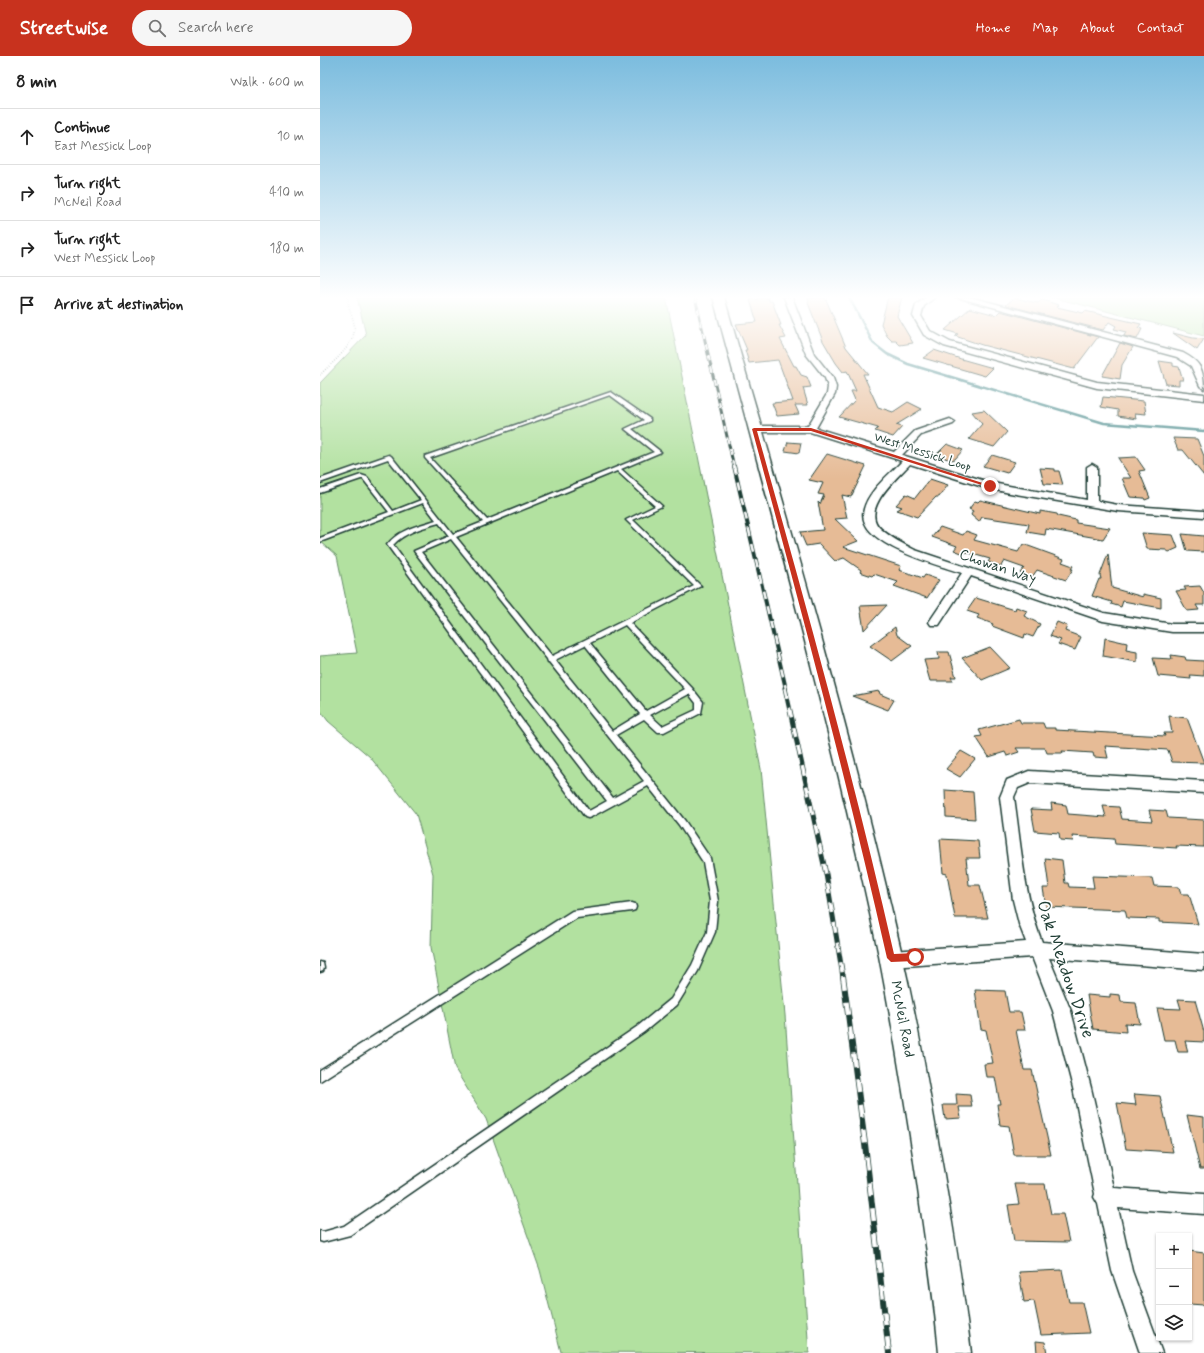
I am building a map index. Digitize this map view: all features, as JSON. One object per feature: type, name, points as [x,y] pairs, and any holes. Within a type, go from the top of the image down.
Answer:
[{"type":"main road","name":"McNeil Road","points":[[735,358],[828,697],[863,834],[891,958],[921,1114],[952,1323],[954,1353]]},
{"type":"street","points":[[811,429],[828,400],[832,387],[829,378],[813,358]]},
{"type":"street","points":[[996,358],[1097,385],[1204,397]]},
{"type":"street","points":[[1185,358],[1193,361],[1199,370],[1204,386]]},
{"type":"street","points":[[897,455],[918,433],[950,422]]},
{"type":"street","name":"West Messick Loop","points":[[754,429],[811,429],[897,455],[990,486],[1031,494],[1092,502],[1134,510],[1204,514]]},
{"type":"street","name":"Chowan Way","points":[[909,459],[872,501],[868,520],[874,531],[900,547],[1103,617],[1172,628],[1204,628]]},
{"type":"street","points":[[1092,467],[1092,502]]},
{"type":"street","points":[[935,622],[969,571]]},
{"type":"street","name":"Oak Meadow Drive","points":[[1151,1353],[1122,1271],[1104,1198],[1084,1096],[1062,1011],[1027,924],[1021,900],[1007,797],[1012,784],[1029,777],[1204,787]]},
{"type":"street","points":[[891,958],[1037,949],[1204,962]]},
{"type":"street","points":[[1104,1198],[1204,1204]]},
{"type":"lane","points":[[486,522],[427,456],[611,393],[648,420],[628,429],[658,452],[417,551],[612,802]]},
{"type":"lane","points":[[320,481],[390,457],[550,660],[682,823],[707,861],[714,901],[711,932],[695,968],[674,1002],[641,1029],[346,1231],[320,1236]]},
{"type":"lane","points":[[550,660],[698,586],[629,520],[659,506],[618,469]]},
{"type":"lane","points":[[320,491],[361,477],[366,478],[392,513]]},
{"type":"lane","points":[[320,540],[424,501]]},
{"type":"lane","points":[[440,521],[406,533],[394,540],[390,545],[588,815],[649,782]]},
{"type":"lane","points":[[586,642],[645,715],[661,730],[699,711],[700,702],[626,622]]},
{"type":"lane","points":[[611,735],[690,690]]},
{"type":"lane","points":[[320,1076],[575,914],[632,907]]},
{"type":"path","points":[[320,375],[337,358]]},
{"type":"green space","points":[[344,358],[678,358],[761,769],[785,1015],[809,1353],[561,1352],[540,1270],[486,1119],[455,1069],[431,947],[433,874],[416,814],[370,757],[328,721],[320,710],[320,656],[357,653],[337,556],[320,541],[320,383]]},
{"type":"building","points":[[747,358],[790,358],[801,375],[807,377],[811,387],[803,388],[808,405],[795,405],[799,414],[777,416],[772,403],[793,401],[778,360],[749,363]]},
{"type":"building","points":[[833,358],[855,358],[868,374],[863,374],[878,407],[893,412],[908,402],[922,409],[896,425],[902,427],[893,437],[875,431],[878,428],[839,417],[855,400],[851,391],[856,391],[847,371],[843,372]]},
{"type":"building","points":[[923,358],[957,358],[993,368],[985,376]]},
{"type":"building","points":[[1030,358],[1083,358],[1074,369]]},
{"type":"building","points":[[1112,358],[1127,358],[1122,365],[1120,379],[1102,376]]},
{"type":"building","points":[[1159,361],[1173,363],[1173,366],[1179,367],[1183,380],[1179,380],[1179,385],[1166,384]]},
{"type":"building","points":[[1103,397],[1144,401],[1146,414],[1135,413],[1136,419],[1118,416],[1118,410],[1101,407]]},
{"type":"building","points":[[984,410],[1007,432],[994,447],[969,439],[982,424],[972,412]]},
{"type":"building","points":[[1173,438],[1197,439],[1204,456],[1204,476],[1183,450],[1178,450]]},
{"type":"building","points":[[788,442],[801,443],[799,453],[785,451]]},
{"type":"building","points":[[947,444],[963,450],[955,459],[951,460],[936,455]]},
{"type":"building","points":[[827,454],[866,466],[851,497],[842,495],[847,518],[835,519],[858,541],[843,547],[901,566],[899,570],[923,578],[925,575],[939,580],[927,598],[894,586],[898,582],[874,574],[872,576],[860,572],[861,570],[844,558],[835,561],[819,544],[806,546],[800,532],[823,530],[818,502],[820,504],[824,495],[818,494],[823,483],[809,480]]},
{"type":"building","points":[[992,455],[1015,462],[1007,473],[983,466]]},
{"type":"building","points":[[1136,457],[1145,470],[1139,471],[1150,498],[1145,500],[1144,498],[1130,497],[1122,478],[1131,478],[1118,458]]},
{"type":"building","points":[[1040,468],[1055,469],[1055,471],[1059,471],[1063,485],[1044,484]]},
{"type":"building","points":[[930,479],[948,485],[939,497],[936,497],[917,517],[897,510],[902,507],[896,505],[906,494],[915,498]]},
{"type":"building","points":[[980,500],[1040,514],[1040,511],[1057,514],[1058,516],[1076,520],[1076,523],[1110,528],[1103,539],[1046,529],[1045,535],[1027,532],[1029,524],[982,517],[979,522],[971,515],[973,511],[969,509],[975,501],[978,502]]},
{"type":"building","points":[[940,527],[963,535],[966,531],[977,535],[974,540],[1018,552],[1023,544],[1064,559],[1062,562],[1073,566],[1071,569],[1073,569],[1066,580],[1037,570],[1032,577],[1020,573],[1024,568],[1004,561],[1001,566],[988,562],[990,559],[965,552],[964,554],[954,550],[957,546],[932,537]]},
{"type":"building","points":[[1142,533],[1173,535],[1178,548],[1169,552],[1166,550],[1147,549]]},
{"type":"building","points":[[1182,534],[1204,536],[1204,552],[1187,551]]},
{"type":"building","points":[[1108,554],[1112,588],[1143,597],[1143,594],[1161,598],[1161,608],[1123,601],[1121,607],[1111,604],[1112,602],[1092,596],[1099,579],[1101,579],[1100,575]]},
{"type":"building","points":[[1200,586],[1204,593],[1204,605],[1196,605],[1199,610],[1187,611],[1176,591],[1186,590],[1184,587]]},
{"type":"building","points":[[976,598],[1015,610],[1016,607],[1027,611],[1024,616],[1040,624],[1033,637],[1025,634],[1024,638],[992,626],[993,624],[977,618],[979,615],[967,611]]},
{"type":"building","points":[[887,605],[864,630],[860,606]]},
{"type":"building","points":[[1057,622],[1067,626],[1065,631],[1081,637],[1075,650],[1058,644],[1061,640],[1050,636]]},
{"type":"building","points":[[895,627],[897,635],[912,646],[892,661],[870,646]]},
{"type":"building","points":[[1105,638],[1127,643],[1126,650],[1137,652],[1137,662],[1103,656]]},
{"type":"building","points":[[990,647],[1010,668],[982,680],[962,658]]},
{"type":"building","points":[[938,652],[949,652],[956,677],[951,677],[953,681],[930,681],[924,660],[939,659]]},
{"type":"building","points":[[1171,655],[1185,657],[1186,660],[1204,661],[1204,676],[1190,675],[1191,679],[1158,676],[1153,658],[1172,659]]},
{"type":"building","points":[[879,691],[880,694],[894,700],[888,710],[852,696]]},
{"type":"building","points":[[1169,716],[1187,718],[1204,763],[1172,762],[1168,750],[1105,746],[1108,758],[1094,757],[1093,753],[1062,751],[1063,753],[1047,753],[1045,748],[1016,748],[1019,752],[1007,756],[1005,752],[989,757],[976,737],[982,736],[979,730],[1019,719],[1021,723],[1043,723],[1045,728],[1055,728],[1055,730],[1165,736],[1164,733],[1172,733]]},
{"type":"building","points":[[961,751],[975,759],[960,777],[946,769]]},
{"type":"building","points":[[945,790],[973,792],[975,819],[946,817]]},
{"type":"building","points":[[1051,803],[1066,805],[1068,814],[1106,817],[1103,806],[1119,807],[1122,819],[1152,821],[1149,810],[1166,811],[1168,818],[1204,820],[1204,847],[1176,846],[1177,848],[1115,844],[1114,839],[1072,836],[1073,841],[1060,840],[1059,833],[1035,831],[1031,809],[1052,810]]},
{"type":"building","points":[[940,839],[978,841],[980,858],[966,858],[969,885],[980,885],[988,918],[955,918],[947,874],[943,873]]},
{"type":"building","points":[[1045,858],[1062,860],[1065,883],[1068,883],[1069,887],[1094,888],[1092,876],[1152,878],[1154,886],[1179,887],[1181,894],[1189,894],[1198,924],[1159,922],[1159,919],[1127,918],[1125,910],[1046,907],[1043,888],[1049,888]]},
{"type":"building","points":[[975,990],[1005,991],[1009,1012],[1021,1012],[1025,1030],[1016,1030],[1024,1070],[1032,1070],[1051,1155],[1014,1155],[1009,1126],[1000,1125],[997,1104],[1000,1104],[995,1077],[986,1077],[984,1064],[993,1063],[986,1030],[981,1029]]},
{"type":"building","points":[[1110,994],[1120,995],[1121,1002],[1136,1003],[1140,1024],[1125,1023],[1126,1032],[1093,1029],[1087,995],[1110,997]]},
{"type":"building","points":[[1178,999],[1195,1000],[1204,1032],[1204,1042],[1185,1041],[1188,1052],[1178,1052],[1175,1040],[1164,1040],[1157,1008],[1181,1009]]},
{"type":"building","points":[[956,1094],[970,1095],[972,1107],[959,1107],[961,1118],[945,1119],[943,1105],[957,1105]]},
{"type":"building","points":[[1134,1094],[1160,1096],[1173,1152],[1126,1149],[1117,1103],[1136,1105]]},
{"type":"building","points":[[1187,1115],[1204,1117],[1204,1169],[1200,1169]]},
{"type":"building","points":[[1015,1184],[1045,1184],[1051,1214],[1063,1214],[1069,1242],[1014,1241],[1008,1205],[1019,1204]]},
{"type":"building","points":[[1192,1251],[1204,1253],[1204,1305],[1192,1304]]},
{"type":"building","points":[[1062,1270],[1069,1302],[1082,1302],[1089,1333],[1041,1335],[1034,1301],[1024,1302],[1019,1272]]},
{"type":"building","points":[[1036,1341],[1045,1342],[1047,1353],[1037,1353]]},
{"type":"waterway","points":[[894,358],[908,364],[1104,423],[1204,431]]},
{"type":"railway","points":[[709,358],[734,467]]},
{"type":"railway","points":[[734,466],[786,689]]},
{"type":"railway","points":[[785,688],[826,874],[843,977]]},
{"type":"railway","points":[[843,976],[865,1144],[889,1353]]},
{"type":"route","points":[[915,957],[891,958],[863,834],[828,697],[754,429],[811,429],[897,455],[990,486]]}]
